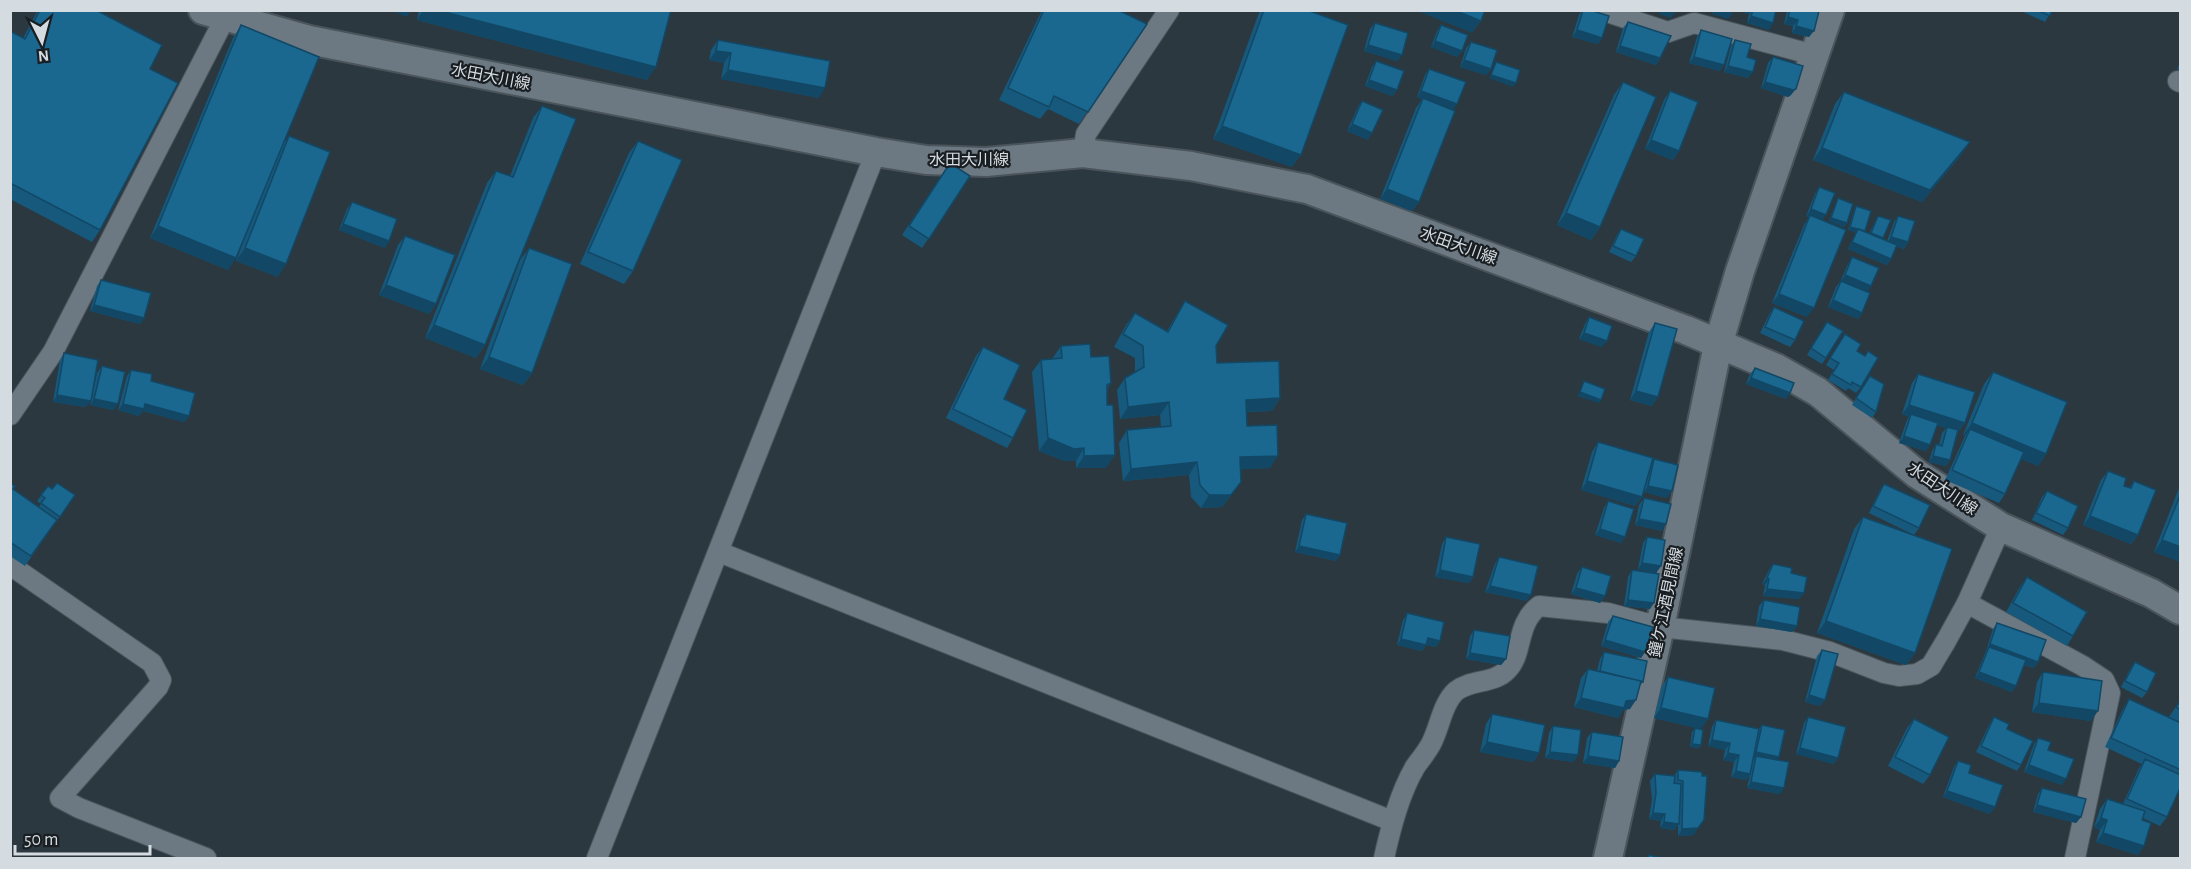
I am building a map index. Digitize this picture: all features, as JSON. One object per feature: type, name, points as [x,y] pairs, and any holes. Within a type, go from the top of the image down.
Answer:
[{"type":"main road","points":[[1718,345],[1740,271],[1830,10]]},
{"type":"main road","name":"水田大川線","points":[[214,14],[309,40],[876,152],[926,160],[978,162],[1083,153],[1191,166],[1307,189],[1686,330],[1776,368],[1818,392],[1917,474],[2001,527],[2151,593],[2181,610]]},
{"type":"main road","name":"鐘ケ江酒見間線","points":[[1608,858],[1660,627],[1718,345]]},
{"type":"street","points":[[1083,153],[1086,134],[1169,10]]},
{"type":"street","points":[[1601,10],[1668,32],[1694,23],[1814,55]]},
{"type":"street","points":[[10,415],[53,352],[214,14]]},
{"type":"street","points":[[597,858],[876,152]]},
{"type":"street","points":[[1384,858],[1392,821],[1415,769],[1431,744],[1449,699],[1467,684],[1506,672],[1512,663],[1527,615],[1539,606],[1608,613],[1660,627],[1783,640],[1830,652],[1899,676],[1917,674],[1931,666],[1967,603],[2001,527]]},
{"type":"street","points":[[719,552],[1392,821]]},
{"type":"street","points":[[10,566],[152,663],[160,680],[158,687],[60,798],[79,808],[206,858]]},
{"type":"street","points":[[1967,603],[2097,675],[2104,680],[2110,693],[2075,858]]},
{"type":"building","points":[[40,10],[96,10],[162,45],[150,69],[178,83],[100,230],[10,183],[10,31],[25,39]]},
{"type":"building","points":[[437,10],[671,10],[656,67]]},
{"type":"building","points":[[1044,10],[1118,10],[1147,24],[1088,112],[1054,96],[1049,107],[1008,88]]},
{"type":"building","points":[[1264,10],[1307,10],[1348,25],[1301,155],[1222,126]]},
{"type":"building","points":[[1454,10],[1485,10],[1481,21]]},
{"type":"building","points":[[1583,10],[1609,16],[1602,38],[1577,30]]},
{"type":"building","points":[[1753,10],[1776,10],[1773,23],[1751,16]]},
{"type":"building","points":[[1790,10],[1819,11],[1814,31],[1796,26],[1798,20],[1788,17]]},
{"type":"building","points":[[2037,10],[2052,10],[2050,16]]},
{"type":"building","points":[[1628,22],[1671,36],[1660,58],[1620,46]]},
{"type":"building","points":[[1375,23],[1408,33],[1402,55],[1368,45]]},
{"type":"building","points":[[241,25],[319,57],[236,258],[158,226]]},
{"type":"building","points":[[1441,25],[1468,35],[1462,51],[1435,41]]},
{"type":"building","points":[[1701,30],[1732,39],[1724,65],[1694,57]]},
{"type":"building","points":[[718,40],[830,61],[825,88],[728,70],[731,53],[716,51]]},
{"type":"building","points":[[1735,40],[1751,44],[1747,57],[1756,60],[1753,72],[1728,66]]},
{"type":"building","points":[[1471,42],[1497,50],[1491,69],[1464,60]]},
{"type":"building","points":[[1773,57],[1803,66],[1796,89],[1765,82]]},
{"type":"building","points":[[1376,61],[1404,71],[1397,90],[1369,80]]},
{"type":"building","points":[[1496,62],[1520,70],[1516,83],[1491,75]]},
{"type":"building","points":[[1429,69],[1466,82],[1457,104],[1421,91]]},
{"type":"building","points":[[1623,82],[1656,97],[1600,227],[1566,213]]},
{"type":"building","points":[[1670,91],[1698,102],[1679,151],[1651,140]]},
{"type":"building","points":[[1844,92],[1970,142],[1930,190],[1822,148]]},
{"type":"building","points":[[1423,98],[1455,111],[1419,202],[1387,189]]},
{"type":"building","points":[[1362,101],[1383,110],[1372,133],[1352,124]]},
{"type":"building","points":[[542,106],[576,119],[485,345],[434,325],[496,171],[513,177]]},
{"type":"building","points":[[289,136],[330,152],[286,264],[245,248]]},
{"type":"building","points":[[638,141],[682,160],[633,271],[588,252]]},
{"type":"building","points":[[950,163],[970,176],[929,239],[909,226]]},
{"type":"building","points":[[1819,187],[1835,193],[1826,215],[1811,209]]},
{"type":"building","points":[[1838,198],[1853,204],[1847,223],[1831,218]]},
{"type":"building","points":[[352,202],[397,219],[389,241],[343,224]]},
{"type":"building","points":[[1856,206],[1871,211],[1865,231],[1850,227]]},
{"type":"building","points":[[1810,215],[1846,230],[1814,308],[1779,294]]},
{"type":"building","points":[[1878,216],[1891,220],[1883,238],[1871,233]]},
{"type":"building","points":[[1898,216],[1915,221],[1908,242],[1891,237]]},
{"type":"building","points":[[1621,229],[1644,239],[1636,256],[1613,246]]},
{"type":"building","points":[[1858,229],[1897,245],[1891,259],[1852,242]]},
{"type":"building","points":[[405,236],[455,255],[436,304],[386,285]]},
{"type":"building","points":[[529,248],[572,264],[532,373],[489,357]]},
{"type":"building","points":[[1852,257],[1879,268],[1871,286],[1845,275]]},
{"type":"building","points":[[101,280],[151,293],[144,318],[94,305]]},
{"type":"building","points":[[1841,281],[1870,293],[1862,313],[1833,300]]},
{"type":"building","points":[[1185,301],[1228,325],[1216,346],[1217,363],[1279,361],[1280,398],[1246,400],[1247,426],[1277,425],[1278,456],[1240,457],[1241,482],[1231,495],[1209,495],[1200,485],[1197,462],[1131,469],[1127,430],[1171,426],[1169,402],[1128,407],[1125,378],[1144,367],[1143,346],[1123,334],[1135,313],[1168,332]]},
{"type":"building","points":[[1774,307],[1804,321],[1795,340],[1765,327]]},
{"type":"building","points":[[1589,317],[1612,326],[1607,341],[1584,333]]},
{"type":"building","points":[[1827,322],[1843,331],[1826,358],[1811,348]]},
{"type":"building","points":[[1655,323],[1677,329],[1658,397],[1636,391]]},
{"type":"building","points":[[1845,334],[1861,344],[1857,351],[1865,356],[1868,351],[1878,358],[1861,387],[1852,382],[1851,385],[1832,374],[1839,363],[1830,358]]},
{"type":"building","points":[[1090,344],[1091,357],[1109,356],[1111,383],[1107,385],[1107,405],[1113,405],[1115,455],[1084,456],[1084,448],[1074,449],[1048,438],[1041,360],[1062,358],[1061,346]]},
{"type":"building","points":[[983,347],[1020,365],[1004,399],[1027,410],[1013,438],[953,409]]},
{"type":"building","points":[[64,353],[98,360],[91,401],[57,395]]},
{"type":"building","points":[[102,366],[125,372],[118,404],[94,399]]},
{"type":"building","points":[[1755,368],[1794,383],[1790,393],[1751,378]]},
{"type":"building","points":[[131,370],[152,374],[151,381],[195,393],[189,416],[145,404],[144,409],[123,404]]},
{"type":"building","points":[[1993,372],[2067,402],[2046,454],[1972,423]]},
{"type":"building","points":[[1918,374],[1975,392],[1965,423],[1909,405]]},
{"type":"building","points":[[1870,376],[1884,384],[1876,412],[1856,398]]},
{"type":"building","points":[[1584,381],[1605,389],[1601,400],[1580,392]]},
{"type":"building","points":[[1911,414],[1938,423],[1930,445],[1904,436]]},
{"type":"building","points":[[1947,427],[1958,430],[1950,460],[1933,456],[1936,444],[1942,446]]},
{"type":"building","points":[[1970,429],[2024,452],[2005,494],[1952,470]]},
{"type":"building","points":[[1598,442],[1653,458],[1642,497],[1587,481]]},
{"type":"building","points":[[1654,459],[1678,465],[1672,491],[1648,486]]},
{"type":"building","points":[[2108,471],[2126,478],[2124,486],[2131,488],[2134,481],[2156,490],[2138,535],[2090,516]]},
{"type":"building","points":[[10,483],[15,486],[13,489],[57,520],[31,556],[10,542]]},
{"type":"building","points":[[57,483],[75,495],[60,517],[41,503],[45,498],[41,495],[48,486],[52,489]]},
{"type":"building","points":[[1884,484],[1930,505],[1919,528],[1873,506]]},
{"type":"building","points":[[2047,491],[2078,506],[2068,528],[2036,513]]},
{"type":"building","points":[[2181,493],[2181,547],[2162,540]]},
{"type":"building","points":[[1644,498],[1671,504],[1666,524],[1639,519]]},
{"type":"building","points":[[1608,501],[1634,509],[1625,537],[1600,529]]},
{"type":"building","points":[[1306,514],[1347,523],[1340,555],[1299,546]]},
{"type":"building","points":[[1863,517],[1952,549],[1915,653],[1826,621]]},
{"type":"building","points":[[1446,537],[1480,544],[1473,577],[1440,570]]},
{"type":"building","points":[[1647,537],[1665,540],[1661,566],[1642,563]]},
{"type":"building","points":[[1499,557],[1538,566],[1531,595],[1490,586]]},
{"type":"building","points":[[1773,564],[1792,568],[1791,573],[1807,577],[1804,593],[1767,589],[1769,579],[1767,578]]},
{"type":"building","points":[[1582,567],[1611,576],[1605,596],[1576,588]]},
{"type":"building","points":[[1632,570],[1659,574],[1654,603],[1628,600]]},
{"type":"building","points":[[2027,577],[2087,612],[2073,636],[2013,603]]},
{"type":"building","points":[[1764,600],[1800,607],[1797,626],[1760,619]]},
{"type":"building","points":[[1407,613],[1444,622],[1440,641],[1428,638],[1426,645],[1401,639]]},
{"type":"building","points":[[1613,616],[1653,627],[1645,652],[1605,640]]},
{"type":"building","points":[[1997,623],[2046,640],[2038,662],[1990,644]]},
{"type":"building","points":[[1474,630],[1510,636],[1506,659],[1470,653]]},
{"type":"building","points":[[1989,647],[2026,660],[2016,686],[1979,672]]},
{"type":"building","points":[[1822,650],[1838,654],[1825,700],[1809,695]]},
{"type":"building","points":[[1604,652],[1647,661],[1643,682],[1600,671]]},
{"type":"building","points":[[2135,662],[2156,673],[2147,692],[2125,681]]},
{"type":"building","points":[[1588,669],[1641,681],[1636,700],[1626,701],[1624,708],[1581,698]]},
{"type":"building","points":[[2043,672],[2102,681],[2098,711],[2039,703]]},
{"type":"building","points":[[1668,677],[1715,688],[1708,719],[1661,708]]},
{"type":"building","points":[[2129,699],[2181,723],[2181,770],[2111,738]]},
{"type":"building","points":[[2181,700],[2181,710],[2176,707]]},
{"type":"building","points":[[1492,714],[1545,725],[1539,753],[1487,742]]},
{"type":"building","points":[[1808,717],[1846,727],[1838,758],[1800,748]]},
{"type":"building","points":[[1994,717],[2009,724],[2007,729],[2033,741],[2021,765],[1981,746]]},
{"type":"building","points":[[1914,719],[1949,737],[1930,775],[1895,757]]},
{"type":"building","points":[[1716,720],[1759,729],[1750,774],[1736,771],[1739,755],[1728,753],[1730,743],[1712,740]]},
{"type":"building","points":[[1762,725],[1785,730],[1779,757],[1756,752]]},
{"type":"building","points":[[1553,726],[1581,730],[1578,755],[1550,752]]},
{"type":"building","points":[[1695,728],[1703,730],[1701,745],[1692,744]]},
{"type":"building","points":[[1592,732],[1623,737],[1619,761],[1588,756]]},
{"type":"building","points":[[2038,738],[2051,742],[2048,750],[2074,759],[2066,779],[2029,765]]},
{"type":"building","points":[[1756,756],[1789,762],[1784,788],[1751,782]]},
{"type":"building","points":[[2145,759],[2181,775],[2181,786],[2167,817],[2127,799]]},
{"type":"building","points":[[1958,761],[1971,765],[1969,773],[2003,785],[1995,807],[1947,791]]},
{"type":"building","points":[[1678,770],[1702,772],[1702,776],[1707,776],[1704,820],[1698,828],[1682,829],[1683,781],[1678,780]]},
{"type":"building","points":[[1655,774],[1675,776],[1674,783],[1681,784],[1679,824],[1664,822],[1665,814],[1653,813],[1656,793]]},
{"type":"building","points":[[2042,788],[2086,799],[2081,817],[2037,805]]},
{"type":"building","points":[[2107,799],[2145,811],[2142,820],[2151,823],[2144,846],[2103,833],[2107,820],[2101,818]]}]
